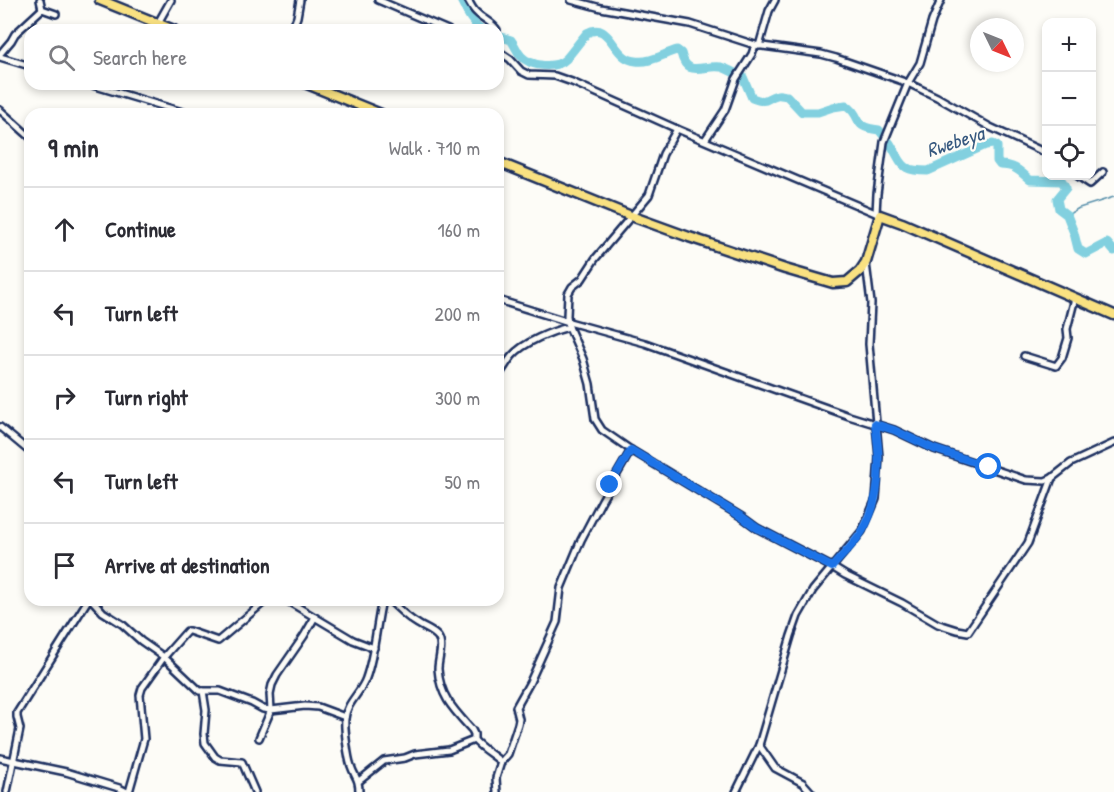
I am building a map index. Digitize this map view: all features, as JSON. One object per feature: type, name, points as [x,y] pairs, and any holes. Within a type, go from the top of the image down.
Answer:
[{"type":"main road","points":[[100,0],[158,23]]},
{"type":"main road","points":[[322,90],[366,108]]},
{"type":"main road","points":[[504,164],[631,216],[700,241],[833,283],[847,282],[861,271],[866,262],[878,214],[1114,315]]},
{"type":"street","points":[[40,0],[42,9]]},
{"type":"street","points":[[158,23],[171,0]]},
{"type":"street","points":[[294,24],[300,0]]},
{"type":"street","points":[[378,0],[434,24]]},
{"type":"street","points":[[468,0],[475,12],[492,24]]},
{"type":"street","points":[[571,0],[601,8],[690,24],[757,46],[836,58],[908,83],[990,127],[1042,151]]},
{"type":"street","points":[[705,140],[725,110],[736,80],[757,46],[775,0]]},
{"type":"street","points":[[504,55],[521,71],[530,75],[555,76],[572,82],[878,214],[877,194],[884,142],[908,83],[920,63],[940,0]]},
{"type":"street","points":[[42,9],[56,14]]},
{"type":"street","points":[[26,24],[42,9]]},
{"type":"street","points":[[24,26],[15,34],[0,56],[24,64]]},
{"type":"street","points":[[109,90],[169,108]]},
{"type":"street","points":[[0,110],[24,132]]},
{"type":"street","points":[[677,129],[663,154],[649,195],[568,294],[569,324],[590,384],[595,419],[602,430],[757,528],[938,624],[968,632],[1028,543],[1052,478]]},
{"type":"street","points":[[1096,179],[1104,172]]},
{"type":"street","points":[[736,792],[759,745],[798,616],[813,590],[862,531],[876,499],[879,457],[869,344],[871,303],[866,262]]},
{"type":"street","points":[[1024,356],[1056,366],[1062,358],[1068,338],[1067,329],[1075,298]]},
{"type":"street","points":[[504,302],[569,324],[645,343],[894,430],[934,449],[1026,480],[1045,481],[1071,463],[1114,443]]},
{"type":"street","points":[[504,367],[513,354],[523,347],[569,324]]},
{"type":"street","points":[[0,427],[24,447]]},
{"type":"street","points":[[497,792],[496,778],[501,762],[508,754],[518,724],[516,707],[557,622],[561,588],[581,540],[631,450]]},
{"type":"street","points":[[7,792],[20,729],[18,713],[86,606]]},
{"type":"street","points":[[96,606],[122,624],[141,642],[164,657],[200,691],[220,691],[263,709],[318,707],[345,717]]},
{"type":"street","points":[[0,758],[66,772],[128,792],[144,739],[140,695],[142,688],[164,657],[187,631],[218,640],[257,606]]},
{"type":"street","points":[[296,606],[353,640],[374,648]]},
{"type":"street","points":[[359,792],[359,781],[350,765],[345,717],[351,702],[366,680],[381,606]]},
{"type":"street","points":[[396,606],[437,637],[441,644],[438,669],[442,689],[449,705],[474,734],[474,740],[479,746],[492,753],[501,762]]},
{"type":"street","points":[[258,738],[271,710],[270,694],[277,675],[315,617]]},
{"type":"street","points":[[203,691],[206,710],[205,743],[220,760],[242,762],[255,792]]},
{"type":"street","points":[[359,781],[384,761],[448,750],[474,740]]},
{"type":"street","points":[[759,745],[775,768],[803,783],[811,792]]},
{"type":"waterway","name":"Rwebeya","points":[[461,0],[475,24]]},
{"type":"waterway","name":"Rwebeya","points":[[504,38],[511,40],[525,60],[544,65],[562,62],[587,33],[595,30],[607,36],[628,59],[636,61],[652,59],[677,50],[681,53],[687,66],[696,69],[721,67],[743,77],[752,98],[757,100],[778,95],[787,96],[802,112],[818,112],[846,105],[864,127],[879,130],[904,166],[913,170],[928,171],[993,144],[997,146],[997,161],[1000,165],[1013,167],[1030,180],[1062,181],[1066,188],[1057,199],[1059,209],[1067,215],[1078,249],[1086,254],[1107,243],[1114,251]]},
{"type":"waterway","points":[[1067,215],[1079,208],[1114,197]]},
{"type":"route","points":[[610,485],[631,450],[757,528],[832,567],[862,531],[876,499],[879,457],[875,424],[894,430],[934,449],[989,467]]}]
